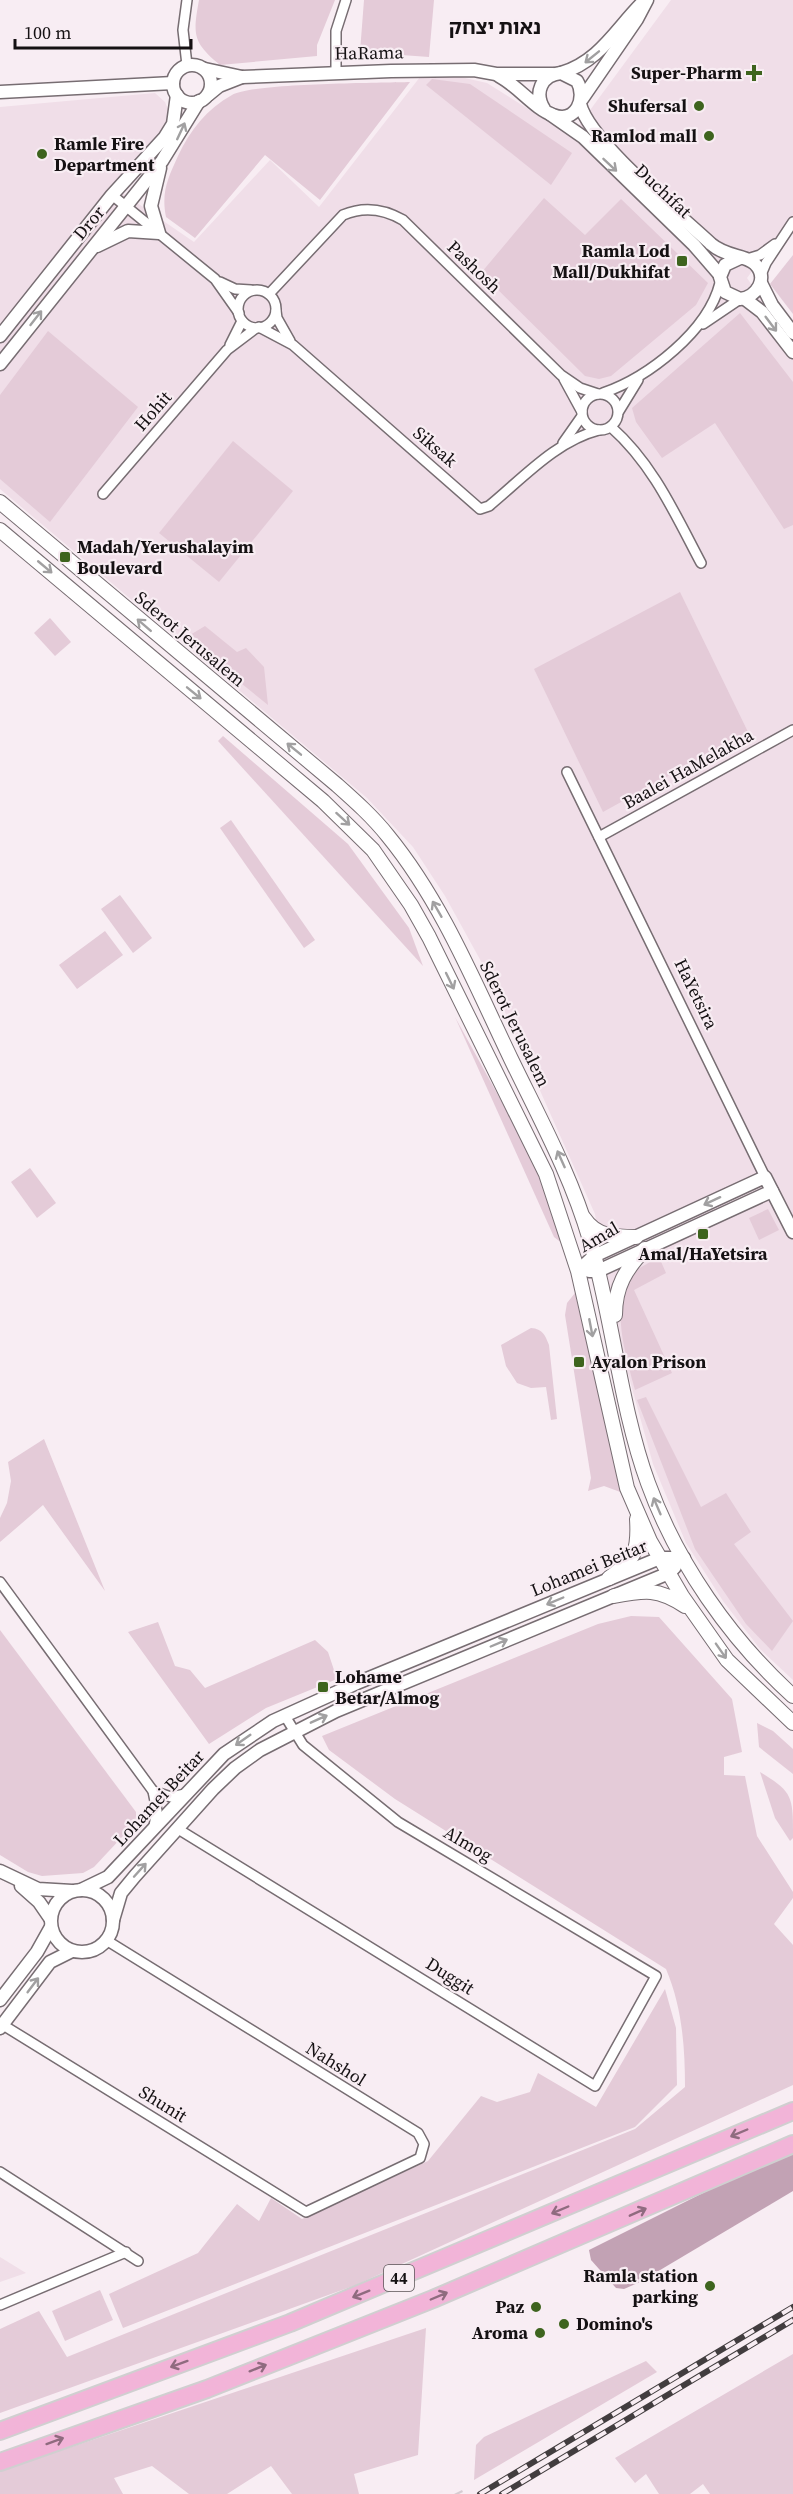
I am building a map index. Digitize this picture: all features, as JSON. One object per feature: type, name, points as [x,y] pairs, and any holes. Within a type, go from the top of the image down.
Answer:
[{"type":"highway","name":"44","points":[[0,2431],[290,2323],[793,2110]]},
{"type":"highway","name":"44","points":[[0,2462],[207,2389],[433,2299],[793,2144]]},
{"type":"main road","name":"Sderot Jerusalem","points":[[0,502],[149,630],[319,770],[367,813],[389,837],[447,928],[548,1129],[582,1214],[598,1271],[647,1481],[669,1532],[744,1647],[793,1696]]},
{"type":"main road","points":[[0,530],[289,771],[352,827],[373,850],[429,938],[529,1138],[558,1208],[578,1271],[618,1453],[637,1511],[660,1558],[705,1627],[742,1677],[793,1723]]},
{"type":"main road","points":[[582,1214],[597,1232],[611,1236],[636,1237]]},
{"type":"main road","points":[[614,1341],[617,1288],[629,1266],[645,1249]]},
{"type":"main road","points":[[609,1578],[633,1558],[638,1538],[637,1511]]},
{"type":"main road","points":[[614,1596],[642,1591],[660,1592],[689,1609],[705,1627]]},
{"type":"street","points":[[187,0],[183,30],[187,65]]},
{"type":"street","points":[[336,71],[336,31],[346,0]]},
{"type":"street","name":"HaRama","points":[[205,69],[242,76],[336,71],[474,70],[496,74],[557,73],[578,68],[599,52],[646,0]]},
{"type":"street","name":"HaRama","points":[[581,102],[637,19],[646,0]]},
{"type":"street","points":[[0,92],[175,89],[188,102],[202,100],[211,87],[205,69],[193,64],[179,70],[175,89]]},
{"type":"street","points":[[557,73],[578,81],[581,102],[570,114],[556,117],[547,112],[538,96],[539,89],[542,83],[557,73]]},
{"type":"street","name":"HaRama","points":[[496,74],[510,81],[547,112]]},
{"type":"street","name":"HaRama","points":[[202,100],[219,86],[242,76]]},
{"type":"street","name":"Dror","points":[[0,336],[112,195],[165,136],[173,124],[175,89]]},
{"type":"street","name":"Dror","points":[[0,364],[162,161],[202,100]]},
{"type":"street","name":"Duchifat","points":[[581,102],[584,118],[604,144],[716,248],[744,258]]},
{"type":"street","name":"Duchifat","points":[[547,112],[583,137],[694,244],[720,279]]},
{"type":"street","points":[[159,233],[151,206],[162,161]]},
{"type":"street","points":[[112,195],[215,279],[235,289],[258,289],[269,294],[276,310],[271,322],[257,328],[241,317],[215,279]]},
{"type":"street","name":"Pashosh","points":[[269,294],[333,225],[352,212],[383,211],[402,220],[561,375],[580,388],[600,394]]},
{"type":"street","points":[[693,330],[714,304],[725,265],[774,245],[793,222]]},
{"type":"street","points":[[90,250],[128,231],[159,233]]},
{"type":"street","points":[[642,375],[588,398],[582,414],[588,426],[599,430],[611,427],[642,375],[693,330],[755,293],[786,231]]},
{"type":"street","points":[[744,258],[756,266],[764,293],[793,333]]},
{"type":"street","points":[[720,279],[729,296],[742,299],[762,312],[793,352]]},
{"type":"street","points":[[241,317],[242,297],[251,290]]},
{"type":"street","name":"Siksak","points":[[276,310],[281,328],[293,345],[480,509],[489,506],[558,448],[578,436],[599,430]]},
{"type":"street","name":"Hohit","points":[[227,350],[241,317]]},
{"type":"street","name":"Hohit","points":[[103,494],[227,350],[257,328]]},
{"type":"street","name":"Siksak","points":[[257,328],[293,345]]},
{"type":"street","name":"Pashosh","points":[[561,375],[582,414]]},
{"type":"street","points":[[600,394],[616,402],[619,411]]},
{"type":"street","name":"Siksak","points":[[558,448],[582,414]]},
{"type":"street","points":[[611,427],[630,444],[661,486],[701,563]]},
{"type":"street","name":"Baalei HaMelakha","points":[[599,837],[793,730]]},
{"type":"street","name":"HaYetsira","points":[[567,772],[793,1232]]},
{"type":"street","name":"Amal","points":[[578,1271],[594,1256],[765,1177]]},
{"type":"street","name":"Amal","points":[[578,1271],[598,1271],[772,1191]]},
{"type":"street","name":"Lohamei Beitar","points":[[77,1890],[108,1877],[224,1754],[285,1716],[609,1578],[660,1558],[684,1558]]},
{"type":"street","name":"Lohamei Beitar","points":[[113,1920],[121,1893],[235,1768],[293,1732],[669,1573],[684,1558]]},
{"type":"street","points":[[0,1582],[153,1791],[157,1811],[153,1829]]},
{"type":"street","name":"Almog","points":[[285,1716],[293,1732],[309,1750],[398,1822],[656,1976]]},
{"type":"street","points":[[153,1791],[171,1797],[185,1794]]},
{"type":"street","name":"Duggit","points":[[178,1829],[595,2086],[656,1976]]},
{"type":"street","points":[[0,1871],[38,1889],[77,1890],[99,1895],[111,1910],[113,1920],[106,1940],[91,1951],[72,1951],[50,1962],[1,2026]]},
{"type":"street","points":[[13,1879],[39,1902],[51,1923],[58,1942],[72,1951]]},
{"type":"street","points":[[0,2001],[37,1952],[51,1923],[58,1901],[77,1890]]},
{"type":"street","name":"Nahshol","points":[[106,1940],[418,2133],[424,2144],[420,2158],[306,2212]]},
{"type":"street","name":"Shunit","points":[[1,2026],[306,2212]]},
{"type":"street","points":[[0,2172],[138,2261]]},
{"type":"street","points":[[0,2305],[126,2252]]},
{"type":"shaded area","points":[[199,0],[335,0],[317,45],[317,56],[220,65],[204,50],[197,37],[196,21]]},
{"type":"shaded area","points":[[364,0],[434,0],[429,57],[360,52]]},
{"type":"shaded area","points":[[671,0],[793,0],[793,216],[747,278],[793,345],[793,1680],[760,1649],[723,1601],[686,1543],[653,1464],[614,1323],[595,1214],[488,974],[445,896],[413,847],[367,798],[0,489],[0,107],[155,93],[165,102],[170,114],[163,131],[111,185],[194,242],[270,160],[319,207],[420,77],[447,74],[487,83],[571,136]]},
{"type":"shaded area","points":[[432,79],[470,84],[572,153],[551,185],[426,85]]},
{"type":"shaded area","points":[[410,82],[320,200],[265,155],[195,238],[166,217],[164,200],[166,185],[183,146],[207,114],[232,95],[244,91],[289,86]]},
{"type":"shaded area","points":[[544,198],[585,235],[621,199],[708,283],[696,305],[611,376],[599,379],[585,376],[481,273]]},
{"type":"shaded area","points":[[793,255],[793,314],[770,284]]},
{"type":"shaded area","points":[[740,313],[793,382],[793,525],[784,529],[715,423],[662,458],[636,422],[632,408]]},
{"type":"shaded area","points":[[48,331],[138,407],[50,522],[0,479],[0,395]]},
{"type":"shaded area","points":[[233,441],[293,491],[219,582],[159,533]]},
{"type":"shaded area","points":[[680,592],[748,732],[603,812],[534,669]]},
{"type":"shaded area","points":[[50,618],[71,642],[55,656],[34,633]]},
{"type":"shaded area","points":[[205,626],[237,652],[246,648],[264,667],[268,705],[185,638]]},
{"type":"shaded area","points":[[223,736],[348,844],[409,928],[423,966],[218,741]]},
{"type":"shaded area","points":[[231,820],[315,940],[304,948],[220,828]]},
{"type":"shaded area","points":[[120,895],[152,938],[133,953],[101,909]]},
{"type":"shaded area","points":[[105,931],[123,955],[77,989],[59,965]]},
{"type":"shaded area","points":[[455,1017],[526,1146],[545,1187],[563,1244],[554,1237]]},
{"type":"shaded area","points":[[30,1168],[56,1203],[37,1218],[11,1182]]},
{"type":"shaded area","points":[[768,1209],[779,1230],[759,1240],[749,1218]]},
{"type":"shaded area","points":[[659,1257],[666,1273],[634,1290],[672,1373],[635,1390],[624,1346],[622,1298],[635,1272]]},
{"type":"shaded area","points":[[575,1293],[623,1493],[604,1486],[588,1491],[591,1478],[565,1315],[567,1303]]},
{"type":"shaded area","points":[[531,1328],[543,1333],[549,1345],[557,1419],[551,1420],[546,1387],[531,1388],[517,1383],[506,1366],[501,1345]]},
{"type":"shaded area","points":[[646,1397],[701,1507],[726,1493],[751,1532],[734,1544],[793,1621],[772,1651],[746,1624],[695,1549],[637,1400]]},
{"type":"shaded area","points":[[44,1439],[105,1591],[43,1505],[0,1542],[0,1518],[7,1503],[11,1481],[8,1462]]},
{"type":"shaded area","points":[[631,1616],[659,1617],[732,1699],[742,1752],[724,1757],[724,1775],[745,1776],[757,1836],[793,1892],[793,1898],[774,1924],[793,1945],[793,2085],[356,2285],[0,2413],[0,2329],[39,2311],[67,2357],[635,2129],[685,2087],[682,2027],[676,1998],[666,1969],[395,1799],[329,1750],[322,1736],[598,1624]]},
{"type":"shaded area","points":[[158,1622],[175,1666],[190,1670],[205,1688],[315,1640],[328,1652],[337,1679],[266,1708],[209,1744],[128,1632]]},
{"type":"shaded area","points":[[0,1630],[136,1812],[136,1822],[94,1867],[83,1873],[42,1876],[28,1872],[0,1855]]},
{"type":"shaded area","points":[[757,1723],[773,1731],[793,1749],[793,1774],[759,1747]]},
{"type":"shaded area","points":[[760,1772],[779,1785],[789,1797],[793,1824],[793,1838],[790,1841],[775,1818]]},
{"type":"shaded area","points":[[665,1989],[676,2028],[677,2085],[635,2127],[123,2328],[109,2294],[198,2253],[237,2204],[259,2221],[271,2198],[302,2219],[428,2161],[481,2096],[497,2102],[530,2092],[538,2073],[596,2107]]},
{"type":"shaded area","points":[[793,2153],[793,2191],[640,2282],[624,2289],[616,2288],[591,2260],[589,2250],[717,2186]]},
{"type":"shaded area","points":[[0,2257],[26,2273],[0,2282]]},
{"type":"shaded area","points":[[100,2290],[113,2320],[65,2341],[52,2311]]},
{"type":"shaded area","points":[[426,2328],[418,2455],[354,2474],[359,2494],[292,2494],[271,2466],[227,2494],[189,2494],[152,2466],[114,2478],[123,2494],[0,2494],[0,2471]]},
{"type":"shaded area","points":[[793,2354],[793,2494],[710,2494],[703,2484],[690,2494],[659,2494],[646,2474],[635,2483],[615,2458]]},
{"type":"shaded area","points":[[646,2361],[657,2372],[474,2480],[476,2445],[484,2437]]},
{"type":"railway","points":[[480,2494],[793,2307]]},
{"type":"railway","points":[[502,2494],[793,2320]]},
{"type":"place","name":"Super-Pharm","points":[[754,73]]},
{"type":"place","name":"Shufersal","points":[[699,106]]},
{"type":"place","name":"Ramlod mall","points":[[709,136]]},
{"type":"place","name":"Ramle Fire Department","points":[[42,154]]},
{"type":"place","name":"Ramla Lod Mall/Dukhifat","points":[[682,261]]},
{"type":"place","name":"Madah/Yerushalayim Boulevard","points":[[65,557]]},
{"type":"place","name":"Amal/HaYetsira","points":[[703,1234]]},
{"type":"place","name":"Ayalon Prison","points":[[579,1362]]},
{"type":"place","name":"Lohame Betar/Almog","points":[[323,1687]]},
{"type":"place","name":"Ramla station parking","points":[[710,2286]]},
{"type":"place","name":"Paz","points":[[536,2307]]},
{"type":"place","name":"Domino's","points":[[564,2324]]},
{"type":"place","name":"Aroma","points":[[540,2333]]},
{"type":"district","name":"נאות יצחק","points":[[495,27]]}]
